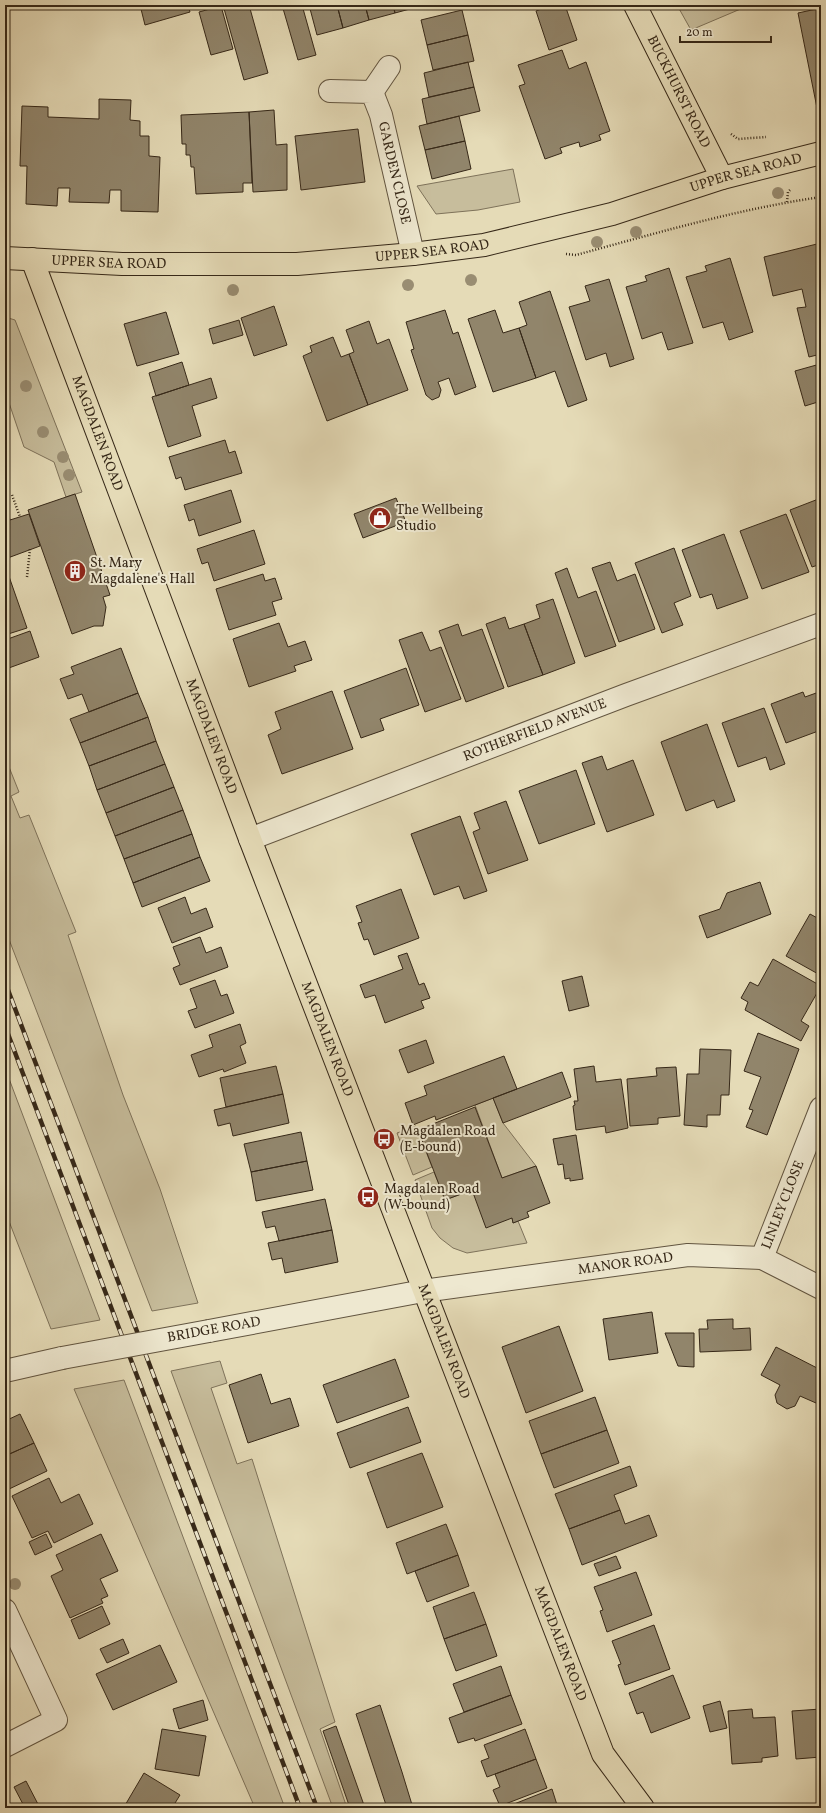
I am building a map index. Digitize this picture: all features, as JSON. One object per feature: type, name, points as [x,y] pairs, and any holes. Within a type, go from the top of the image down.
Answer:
[{"type":"main road","name":"BUCKHURST ROAD","points":[[635,5],[722,178]]},
{"type":"main road","name":"UPPER SEA ROAD","points":[[5,258],[122,264],[296,264],[413,254],[484,245],[612,214],[722,178],[821,153]]},
{"type":"main road","name":"MAGDALEN ROAD","points":[[32,259],[250,839],[602,1754],[643,1808]]},
{"type":"street","points":[[330,91],[372,92],[389,67]]},
{"type":"street","name":"GARDEN CLOSE","points":[[372,92],[380,115],[413,254]]},
{"type":"street","name":"ROTHERFIELD AVENUE","points":[[250,839],[626,695],[821,624]]},
{"type":"street","name":"LINLEY CLOSE","points":[[762,1258],[821,1108]]},
{"type":"street","name":"MANOR ROAD","points":[[423,1291],[688,1255],[762,1258],[821,1288]]},
{"type":"street","name":"BRIDGE ROAD","points":[[5,1371],[62,1358],[423,1291]]},
{"type":"street","points":[[5,1610],[56,1720],[5,1746]]},
{"type":"path","points":[[12,495],[20,517]]},
{"type":"path","points":[[27,577],[30,550]]},
{"type":"shaded area","points":[[677,5],[750,5],[691,30]]},
{"type":"shaded area","points":[[513,169],[520,202],[478,210],[436,214],[417,186]]},
{"type":"shaded area","points":[[5,317],[15,320],[82,492],[66,497],[54,462],[24,447],[5,391]]},
{"type":"shaded area","points":[[5,757],[19,792],[11,796],[20,818],[29,815],[76,932],[68,935],[123,1095],[160,1189],[198,1303],[152,1311],[5,929]]},
{"type":"shaded area","points":[[5,1068],[100,1320],[51,1329],[5,1211]]},
{"type":"shaded area","points":[[493,1098],[503,1123],[536,1166],[502,1178],[475,1105]]},
{"type":"shaded area","points":[[416,1126],[432,1167],[413,1175],[397,1133]]},
{"type":"shaded area","points":[[434,1172],[445,1200],[472,1190],[512,1218],[513,1223],[518,1221],[527,1243],[467,1253],[453,1248],[440,1238],[432,1228],[415,1180]]},
{"type":"shaded area","points":[[220,1361],[227,1383],[211,1388],[237,1464],[252,1459],[335,1722],[320,1729],[347,1808],[333,1808],[171,1371]]},
{"type":"shaded area","points":[[124,1380],[285,1808],[255,1808],[74,1389]]},
{"type":"building","points":[[140,5],[188,5],[190,12],[145,25]]},
{"type":"building","points":[[223,5],[249,5],[268,73],[244,80]]},
{"type":"building","points":[[282,5],[302,5],[316,55],[298,60]]},
{"type":"building","points":[[309,5],[337,5],[343,28],[317,35]]},
{"type":"building","points":[[337,5],[365,5],[369,20],[343,28]]},
{"type":"building","points":[[365,5],[393,5],[395,13],[369,20]]},
{"type":"building","points":[[393,5],[421,5],[421,6],[395,13]]},
{"type":"building","points":[[543,5],[565,5],[577,40],[549,50],[536,11],[544,8]]},
{"type":"building","points":[[221,6],[233,49],[211,55],[199,12]]},
{"type":"building","points":[[821,8],[821,107],[817,108],[798,13]]},
{"type":"building","points":[[462,10],[468,35],[427,45],[421,20]]},
{"type":"building","points":[[468,35],[474,61],[433,70],[427,45]]},
{"type":"building","points":[[562,50],[569,69],[586,62],[610,131],[599,135],[601,140],[580,147],[579,142],[560,148],[562,153],[545,159],[519,86],[525,84],[518,65]]},
{"type":"building","points":[[468,62],[474,87],[429,97],[424,73]]},
{"type":"building","points":[[474,87],[480,111],[427,124],[422,99]]},
{"type":"building","points":[[99,99],[131,100],[130,120],[140,121],[140,136],[149,136],[149,156],[160,157],[158,212],[121,211],[121,190],[110,190],[109,203],[69,202],[70,188],[58,188],[57,206],[26,204],[27,166],[20,166],[22,106],[48,107],[48,117],[99,119]]},
{"type":"building","points":[[274,110],[276,145],[287,144],[287,190],[253,192],[249,112]]},
{"type":"building","points":[[249,112],[252,183],[243,183],[243,192],[196,194],[194,167],[191,167],[190,155],[186,155],[186,144],[182,144],[181,115]]},
{"type":"building","points":[[459,116],[465,141],[425,150],[419,126]]},
{"type":"building","points":[[358,129],[365,182],[301,190],[295,136]]},
{"type":"building","points":[[465,141],[471,169],[432,179],[425,150]]},
{"type":"building","points":[[821,243],[821,354],[809,357],[797,308],[806,307],[802,289],[773,296],[764,257]]},
{"type":"building","points":[[730,258],[753,332],[729,340],[723,322],[703,328],[686,277],[707,271],[705,266]]},
{"type":"building","points":[[669,268],[693,343],[668,350],[662,332],[642,339],[626,287],[647,281],[645,276]]},
{"type":"building","points":[[609,279],[634,359],[610,367],[606,353],[586,360],[569,307],[590,301],[585,286]]},
{"type":"building","points":[[550,291],[587,400],[568,407],[555,371],[536,378],[519,328],[527,325],[519,302]]},
{"type":"building","points":[[274,306],[287,345],[254,356],[241,318]]},
{"type":"building","points":[[445,310],[453,334],[458,332],[476,387],[455,395],[449,378],[438,382],[441,390],[439,397],[432,400],[426,395],[411,350],[414,349],[406,322]]},
{"type":"building","points":[[495,310],[503,333],[519,328],[536,378],[493,392],[468,319]]},
{"type":"building","points":[[166,312],[179,354],[137,366],[124,324]]},
{"type":"building","points":[[239,320],[243,335],[213,344],[209,329]]},
{"type":"building","points":[[369,321],[377,344],[389,339],[408,390],[368,405],[349,354],[354,352],[346,330]]},
{"type":"building","points":[[333,337],[341,357],[349,354],[368,405],[327,421],[303,356],[312,352],[310,346]]},
{"type":"building","points":[[182,362],[189,385],[156,396],[149,373]]},
{"type":"building","points":[[820,364],[821,401],[805,406],[795,371]]},
{"type":"building","points":[[211,378],[217,398],[192,406],[201,436],[168,447],[152,397]]},
{"type":"building","points":[[225,440],[229,453],[235,451],[242,473],[185,490],[181,477],[176,479],[169,457]]},
{"type":"building","points":[[231,490],[241,522],[199,536],[194,519],[189,521],[184,505]]},
{"type":"building","name":"St. Mary Magdalene's Hall","points":[[75,494],[110,595],[103,597],[106,607],[103,626],[94,626],[72,634],[28,510]]},
{"type":"building","name":"The Wellbeing Studio","points":[[396,498],[406,522],[363,538],[354,514]]},
{"type":"building","points":[[821,498],[821,564],[812,567],[790,510]]},
{"type":"building","points":[[5,509],[7,509],[10,520],[29,514],[40,546],[5,559]]},
{"type":"building","points":[[786,514],[809,572],[762,589],[740,531]]},
{"type":"building","points":[[254,530],[265,564],[214,581],[208,562],[202,564],[197,549]]},
{"type":"building","points":[[724,534],[748,598],[717,609],[712,594],[700,598],[682,550]]},
{"type":"building","points":[[674,548],[691,596],[674,603],[683,625],[662,633],[635,563]]},
{"type":"building","points":[[610,562],[617,581],[635,574],[655,629],[619,642],[592,568]]},
{"type":"building","points":[[5,565],[27,628],[5,635]]},
{"type":"building","points":[[567,568],[578,598],[596,591],[616,646],[585,657],[555,573]]},
{"type":"building","points":[[263,574],[265,581],[275,578],[282,599],[272,602],[276,615],[229,630],[216,589]]},
{"type":"building","points":[[553,599],[575,663],[543,675],[524,624],[540,618],[536,605]]},
{"type":"building","points":[[505,617],[509,629],[524,624],[543,675],[508,687],[486,624]]},
{"type":"building","points":[[279,623],[288,647],[305,641],[312,660],[294,666],[296,671],[249,687],[233,639]]},
{"type":"building","points":[[458,624],[462,636],[482,629],[504,688],[466,702],[439,631]]},
{"type":"building","points":[[30,631],[39,657],[6,669],[5,640]]},
{"type":"building","points":[[422,632],[430,651],[441,647],[461,699],[425,712],[399,640]]},
{"type":"building","points":[[121,648],[138,693],[89,712],[82,694],[68,699],[60,679],[74,674],[71,667]]},
{"type":"building","points":[[406,668],[419,705],[380,719],[384,730],[361,738],[344,691]]},
{"type":"building","points":[[332,691],[353,749],[282,774],[268,735],[281,729],[275,712]]},
{"type":"building","points":[[803,692],[805,697],[819,692],[821,698],[821,730],[786,743],[771,704]]},
{"type":"building","points":[[138,693],[148,717],[80,743],[70,719]]},
{"type":"building","points":[[764,708],[785,764],[770,770],[766,757],[738,767],[722,723]]},
{"type":"building","points":[[148,717],[156,741],[89,766],[80,743]]},
{"type":"building","points":[[707,724],[735,801],[717,808],[714,800],[686,811],[661,742]]},
{"type":"building","points":[[156,741],[165,764],[97,790],[89,766]]},
{"type":"building","points":[[602,756],[607,770],[633,760],[654,815],[607,832],[582,763]]},
{"type":"building","points":[[165,764],[174,787],[106,813],[97,790]]},
{"type":"building","points":[[576,770],[595,824],[539,844],[519,791]]},
{"type":"building","points":[[174,787],[183,810],[115,836],[106,813]]},
{"type":"building","points":[[506,801],[528,860],[488,874],[473,832],[480,829],[474,813]]},
{"type":"building","points":[[183,810],[192,834],[124,859],[115,836]]},
{"type":"building","points":[[460,816],[487,891],[464,899],[459,886],[434,895],[411,834]]},
{"type":"building","points":[[192,834],[200,857],[133,883],[124,859]]},
{"type":"building","points":[[200,857],[210,881],[142,907],[133,883]]},
{"type":"building","points":[[760,882],[771,914],[707,938],[699,916],[720,909],[727,893]]},
{"type":"building","points":[[401,889],[419,938],[374,955],[368,939],[364,940],[358,923],[362,922],[356,906]]},
{"type":"building","points":[[185,897],[191,914],[206,908],[213,927],[172,943],[158,908]]},
{"type":"building","points":[[810,914],[821,920],[820,975],[786,956]]},
{"type":"building","points":[[200,937],[206,953],[221,947],[228,967],[180,985],[173,968],[180,965],[173,947]]},
{"type":"building","points":[[407,953],[419,985],[424,983],[430,998],[421,1001],[424,1008],[385,1023],[375,995],[365,998],[360,985],[403,969],[398,956]]},
{"type":"building","points":[[773,959],[821,986],[801,1021],[809,1026],[801,1041],[745,1010],[748,1002],[741,998],[750,982],[758,986]]},
{"type":"building","points":[[582,976],[589,1006],[569,1011],[562,981]]},
{"type":"building","points":[[215,980],[221,996],[227,994],[234,1013],[195,1028],[188,1011],[197,1008],[190,989]]},
{"type":"building","points":[[240,1024],[246,1043],[240,1046],[246,1063],[224,1072],[223,1069],[199,1077],[191,1055],[213,1047],[209,1035]]},
{"type":"building","points":[[758,1033],[799,1049],[767,1135],[746,1127],[753,1110],[749,1109],[761,1077],[744,1071]]},
{"type":"building","points":[[426,1040],[434,1063],[408,1073],[399,1050]]},
{"type":"building","points":[[700,1049],[731,1050],[729,1095],[721,1095],[720,1115],[707,1115],[707,1127],[684,1125],[687,1074],[699,1074]]},
{"type":"building","points":[[504,1056],[517,1089],[436,1120],[435,1116],[413,1125],[405,1103],[427,1095],[424,1086]]},
{"type":"building","points":[[276,1066],[283,1094],[226,1107],[220,1078]]},
{"type":"building","points":[[594,1066],[596,1082],[621,1079],[628,1128],[606,1133],[605,1126],[576,1130],[573,1106],[575,1105],[574,1101],[578,1101],[574,1069]]},
{"type":"building","points":[[676,1067],[680,1116],[658,1118],[658,1124],[630,1126],[627,1079],[657,1076],[656,1068]]},
{"type":"building","points":[[562,1072],[571,1097],[503,1123],[493,1098]]},
{"type":"building","points":[[283,1094],[289,1123],[233,1136],[230,1123],[218,1126],[214,1110]]},
{"type":"building","points":[[475,1107],[502,1178],[536,1166],[550,1203],[527,1212],[529,1217],[513,1223],[512,1218],[486,1228],[472,1190],[445,1200],[418,1130]]},
{"type":"building","points":[[301,1132],[307,1161],[251,1172],[244,1144]]},
{"type":"building","points":[[576,1135],[583,1179],[570,1181],[570,1178],[565,1179],[563,1164],[558,1165],[553,1139]]},
{"type":"building","points":[[307,1161],[313,1190],[256,1201],[251,1172]]},
{"type":"building","points":[[325,1199],[332,1230],[279,1241],[275,1226],[266,1228],[262,1212]]},
{"type":"building","points":[[332,1230],[338,1262],[285,1273],[282,1258],[272,1260],[268,1243]]},
{"type":"building","points":[[652,1312],[658,1353],[609,1360],[603,1319]]},
{"type":"building","points":[[733,1319],[733,1329],[750,1328],[751,1350],[700,1352],[699,1329],[708,1329],[707,1320]]},
{"type":"building","points":[[559,1326],[583,1391],[526,1413],[502,1347]]},
{"type":"building","points":[[665,1333],[694,1333],[694,1367],[678,1366]]},
{"type":"building","points":[[776,1347],[821,1370],[821,1393],[816,1403],[800,1396],[795,1406],[787,1409],[777,1403],[775,1395],[780,1385],[761,1375]]},
{"type":"building","points":[[395,1359],[409,1397],[337,1423],[323,1385]]},
{"type":"building","points":[[261,1374],[271,1404],[290,1398],[299,1426],[248,1443],[229,1385]]},
{"type":"building","points":[[595,1397],[607,1430],[541,1454],[529,1421]]},
{"type":"building","points":[[408,1407],[421,1442],[350,1468],[337,1433]]},
{"type":"building","points":[[20,1414],[34,1443],[5,1456],[5,1421]]},
{"type":"building","points":[[607,1430],[619,1463],[554,1488],[541,1454]]},
{"type":"building","points":[[34,1443],[47,1471],[7,1490],[5,1485],[5,1456]]},
{"type":"building","points":[[422,1453],[443,1507],[387,1528],[367,1473]]},
{"type":"building","points":[[630,1466],[637,1486],[614,1495],[620,1510],[569,1529],[555,1494]]},
{"type":"building","points":[[49,1478],[61,1503],[79,1494],[93,1524],[54,1543],[48,1531],[32,1538],[12,1496]]},
{"type":"building","points":[[620,1510],[625,1524],[649,1515],[657,1536],[582,1565],[569,1529]]},
{"type":"building","points":[[446,1524],[458,1555],[407,1574],[396,1543]]},
{"type":"building","points":[[46,1534],[52,1547],[35,1555],[29,1542]]},
{"type":"building","points":[[101,1534],[118,1571],[100,1579],[108,1596],[101,1599],[103,1603],[70,1618],[51,1576],[63,1570],[56,1555]]},
{"type":"building","points":[[458,1555],[469,1586],[427,1602],[415,1571]]},
{"type":"building","points":[[616,1556],[621,1568],[599,1576],[594,1564]]},
{"type":"building","points":[[636,1572],[652,1615],[607,1632],[600,1611],[603,1610],[594,1587]]},
{"type":"building","points":[[474,1592],[486,1624],[444,1639],[433,1607]]},
{"type":"building","points":[[102,1606],[110,1624],[79,1639],[71,1620]]},
{"type":"building","points":[[486,1624],[497,1656],[456,1671],[444,1639]]},
{"type":"building","points":[[654,1625],[670,1669],[625,1685],[618,1665],[621,1664],[612,1641]]},
{"type":"building","points":[[123,1639],[129,1653],[107,1663],[100,1649]]},
{"type":"building","points":[[160,1645],[177,1682],[113,1710],[96,1674]]},
{"type":"building","points":[[501,1666],[511,1695],[464,1712],[453,1684]]},
{"type":"building","points":[[673,1675],[690,1718],[651,1733],[643,1712],[637,1714],[629,1693]]},
{"type":"building","points":[[511,1695],[522,1724],[475,1741],[474,1738],[458,1743],[449,1718]]},
{"type":"building","points":[[203,1700],[208,1720],[179,1729],[173,1709]]},
{"type":"building","points":[[720,1701],[727,1728],[710,1732],[703,1706]]},
{"type":"building","points":[[380,1705],[413,1808],[387,1808],[356,1714]]},
{"type":"building","points":[[752,1709],[753,1718],[775,1717],[778,1756],[762,1758],[762,1762],[732,1764],[728,1711]]},
{"type":"building","points":[[821,1709],[821,1757],[796,1759],[792,1711]]},
{"type":"building","points":[[336,1726],[365,1808],[350,1808],[323,1731]]},
{"type":"building","points":[[162,1729],[206,1736],[199,1776],[155,1769]]},
{"type":"building","points":[[525,1729],[536,1759],[487,1777],[481,1761],[489,1758],[484,1745]]},
{"type":"building","points":[[536,1759],[547,1788],[500,1806],[493,1790],[500,1787],[495,1774]]},
{"type":"building","points":[[144,1773],[180,1795],[172,1808],[124,1807]]},
{"type":"building","points":[[26,1781],[40,1808],[25,1808],[14,1787]]},
{"type":"building","points":[[552,1789],[558,1808],[504,1808]]},
{"type":"railway","points":[[5,982],[317,1808]]},
{"type":"railway","points":[[5,1026],[300,1808]]},
{"type":"place","name":"The Wellbeing Studio","points":[[380,518]]},
{"type":"place","name":"St. Mary Magdalene's Hall","points":[[75,571]]},
{"type":"place","name":"Magdalen Road (E-bound)","points":[[384,1139]]},
{"type":"place","name":"Magdalen Road (W-bound)","points":[[368,1197]]}]
